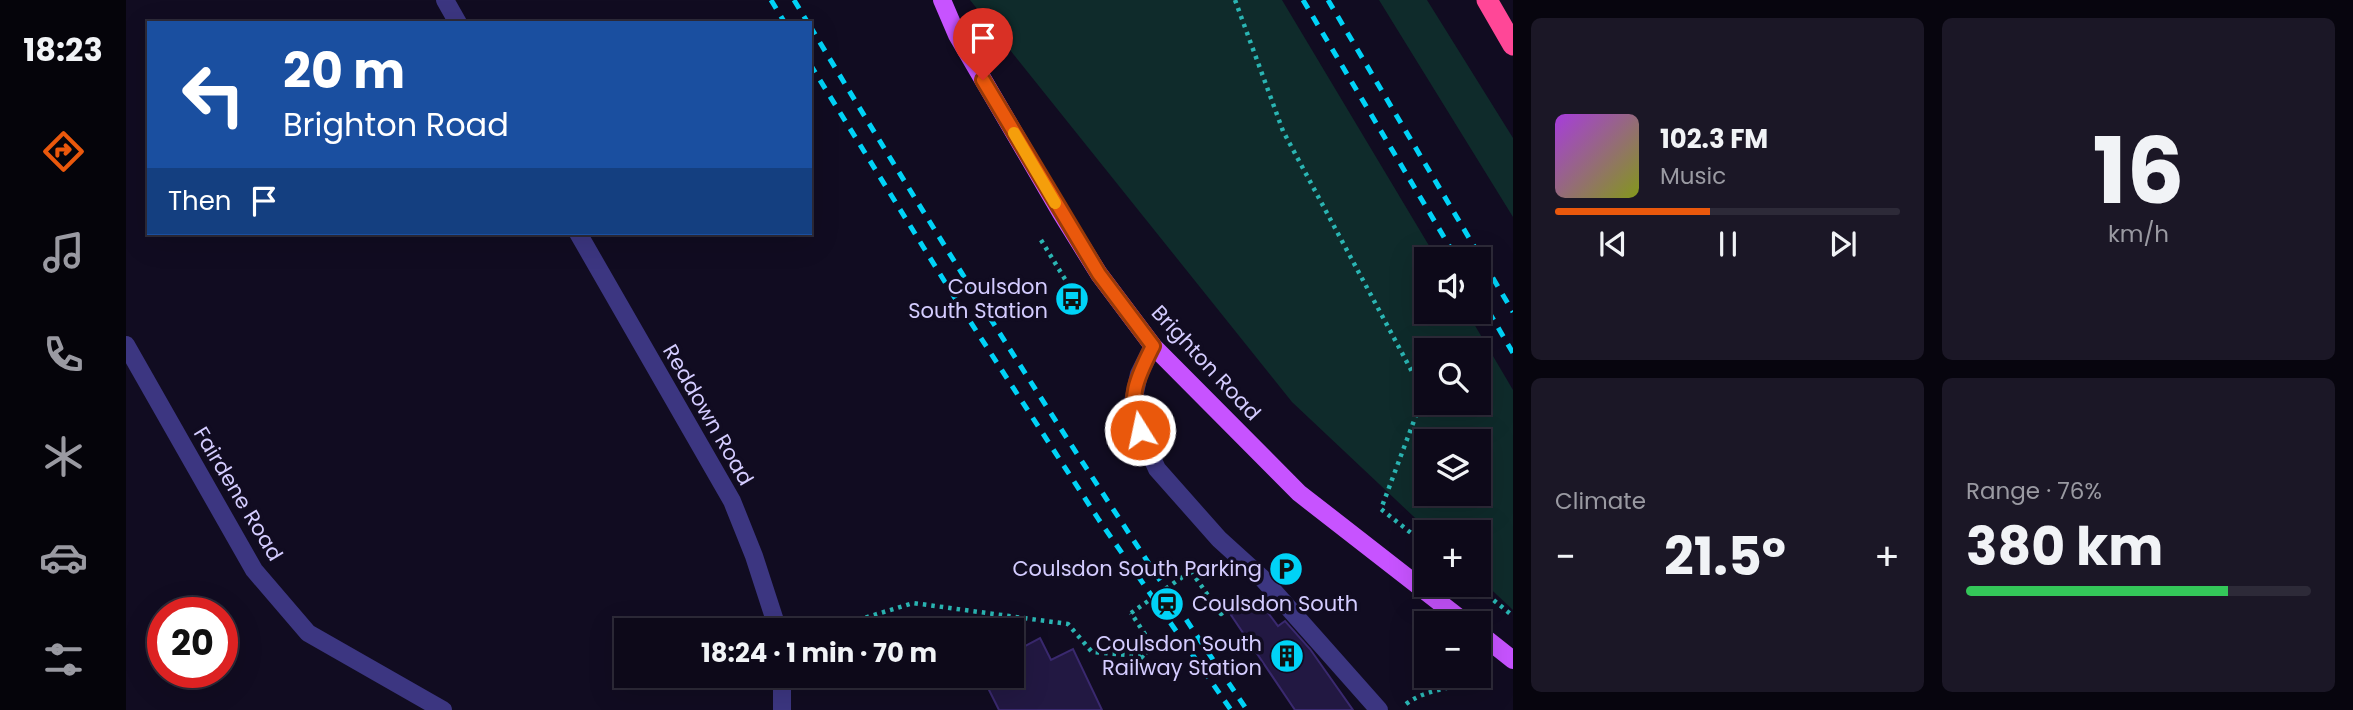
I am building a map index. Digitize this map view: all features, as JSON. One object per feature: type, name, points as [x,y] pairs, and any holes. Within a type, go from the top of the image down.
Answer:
[{"type":"highway","points":[[1487,0],[1513,45]]},
{"type":"main road","name":"Brighton Road","points":[[942,0],[957,35],[1061,213],[1099,274],[1153,346],[1300,493],[1451,611]]},
{"type":"main road","points":[[1491,643],[1513,660]]},
{"type":"street","points":[[444,0],[457,21]]},
{"type":"street","name":"Reddown Road","points":[[579,235],[732,501],[774,618]]},
{"type":"street","name":"Fairdene Road","points":[[126,345],[254,570],[308,633],[443,710]]},
{"type":"street","points":[[1153,346],[1139,374],[1131,411],[1157,469],[1219,539],[1262,578],[1379,710]]},
{"type":"street","points":[[782,688],[782,710]]},
{"type":"path","points":[[1234,0],[1283,131],[1424,394],[1381,509],[1414,535]]},
{"type":"path","points":[[1024,618],[1068,624],[1092,652],[1140,656],[1154,648],[1131,613],[1191,571],[1222,614],[1262,578]]},
{"type":"path","points":[[1490,597],[1513,616]]},
{"type":"path","points":[[864,618],[913,603],[1024,618]]},
{"type":"path","points":[[1140,656],[1161,674]]},
{"type":"path","points":[[1396,710],[1422,692],[1449,688]]},
{"type":"green space","points":[[970,0],[1282,0],[1430,247],[1414,247],[1414,324],[1474,324],[1482,338],[1414,338],[1414,415],[1491,415],[1491,353],[1513,390],[1513,610],[1491,589],[1491,520],[1417,520],[1292,402]]},
{"type":"green space","points":[[1379,0],[1427,0],[1513,138],[1513,217]]},
{"type":"building","name":"Coulsdon South Railway Station","points":[[1257,598],[1278,626],[1285,621],[1310,649],[1353,710],[1295,710],[1231,615]]},
{"type":"building","points":[[1040,638],[1051,660],[1073,649],[1102,710],[999,710],[988,688],[1024,688],[1024,647]]},
{"type":"railway","points":[[771,0],[784,21]]},
{"type":"railway","points":[[794,0],[807,21]]},
{"type":"railway","points":[[1303,0],[1450,247]]},
{"type":"railway","points":[[1328,0],[1513,312]]},
{"type":"railway","points":[[812,29],[1024,371],[1247,710]]},
{"type":"railway","points":[[812,67],[953,295],[1099,520],[1231,710]]},
{"type":"railway","points":[[1491,315],[1513,353]]},
{"type":"slow traffic","points":[[1014,133],[1055,203]]},
{"type":"place","name":"Coulsdon South Station","points":[[1072,299]]},
{"type":"place","name":"Coulsdon South Parking","points":[[1286,569]]},
{"type":"place","name":"Coulsdon South","points":[[1167,604]]},
{"type":"place","name":"Coulsdon South Railway Station","points":[[1287,656]]},
{"type":"route","points":[[983,80],[1099,274],[1153,346],[1139,374],[1131,411],[1140,430]]}]
